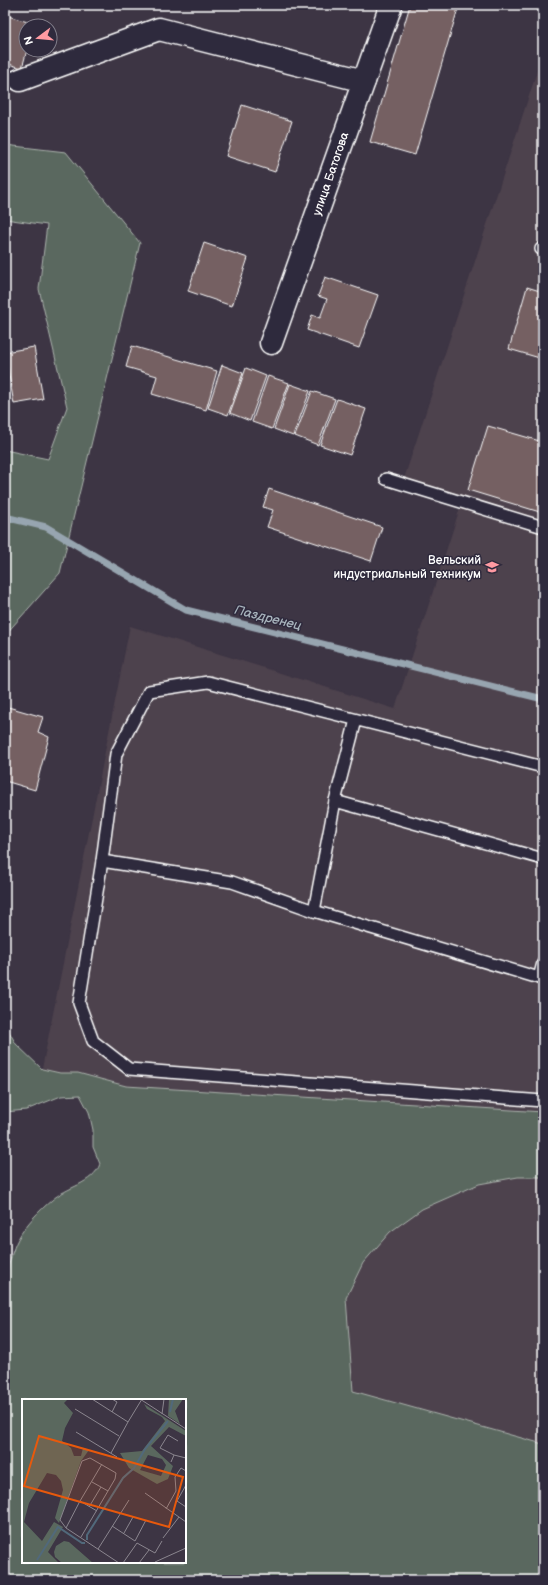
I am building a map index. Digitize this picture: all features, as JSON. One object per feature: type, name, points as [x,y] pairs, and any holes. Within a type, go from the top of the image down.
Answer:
[{"type":"street","name":"улица Батогова","points":[[271,343],[391,5]]},
{"type":"street","points":[[13,77],[159,29],[364,81]]},
{"type":"lane","points":[[386,479],[543,527]]},
{"type":"lane","points":[[543,767],[208,682],[149,692],[116,754],[102,861],[79,1003],[93,1041],[129,1069],[543,1101]]},
{"type":"lane","points":[[314,911],[335,800],[356,720]]},
{"type":"lane","points":[[335,800],[543,859]]},
{"type":"lane","points":[[102,861],[232,882],[314,911],[541,979],[543,964]]},
{"type":"shaded area","name":"Вельский индустриальный техникум","points":[[543,53],[543,1112],[126,1086],[78,1073],[60,1073],[42,1069],[130,626],[395,709],[460,508],[401,488]]},
{"type":"shaded area","points":[[518,1177],[543,1177],[543,1444],[353,1391],[346,1298],[363,1263],[390,1232],[422,1209],[479,1184]]},
{"type":"green space","points":[[5,145],[66,152],[140,243],[60,573],[5,635],[5,450],[48,459],[67,407],[39,289],[47,225],[5,219]]},
{"type":"green space","points":[[7,1028],[16,1044],[42,1069],[60,1073],[78,1073],[126,1086],[543,1112],[543,1177],[518,1177],[479,1184],[422,1209],[390,1232],[363,1263],[346,1298],[353,1391],[543,1444],[543,1580],[5,1580],[6,1274],[16,1243],[21,1233],[29,1223],[52,1200],[92,1176],[97,1171],[100,1164],[93,1147],[93,1130],[89,1112],[80,1095],[61,1096],[26,1110],[5,1112],[5,1029]]},
{"type":"building","points":[[410,5],[459,5],[415,155],[370,142]]},
{"type":"building","points":[[5,15],[18,19],[18,58],[25,58],[22,68],[5,63]]},
{"type":"building","points":[[242,105],[292,121],[275,172],[226,156]]},
{"type":"building","points":[[204,243],[248,258],[232,306],[188,291]]},
{"type":"building","points":[[325,277],[378,295],[359,348],[307,330],[312,315],[320,318],[327,299],[318,296]]},
{"type":"building","points":[[527,287],[543,292],[543,359],[509,349]]},
{"type":"building","points":[[132,346],[217,371],[206,410],[152,394],[157,376],[126,367]]},
{"type":"building","points":[[34,347],[43,399],[14,404],[5,352]]},
{"type":"building","points":[[222,365],[243,373],[228,415],[208,408]]},
{"type":"building","points":[[246,368],[266,376],[250,421],[230,413]]},
{"type":"building","points":[[268,376],[289,383],[272,429],[252,422]]},
{"type":"building","points":[[290,384],[310,391],[293,436],[274,429]]},
{"type":"building","points":[[312,391],[335,399],[318,445],[295,436]]},
{"type":"building","points":[[337,399],[366,409],[350,455],[320,445]]},
{"type":"building","points":[[488,426],[543,442],[543,513],[468,490]]},
{"type":"building","points":[[269,489],[382,527],[371,561],[267,527],[273,510],[263,507]]},
{"type":"building","points":[[8,707],[43,717],[38,732],[49,737],[35,790],[5,781],[5,717]]},
{"type":"waterway","name":"Паздренец","points":[[5,517],[46,527],[186,610],[543,699]]},
{"type":"place","name":"Вельский индустриальный техникум","points":[[492,567]]}]
